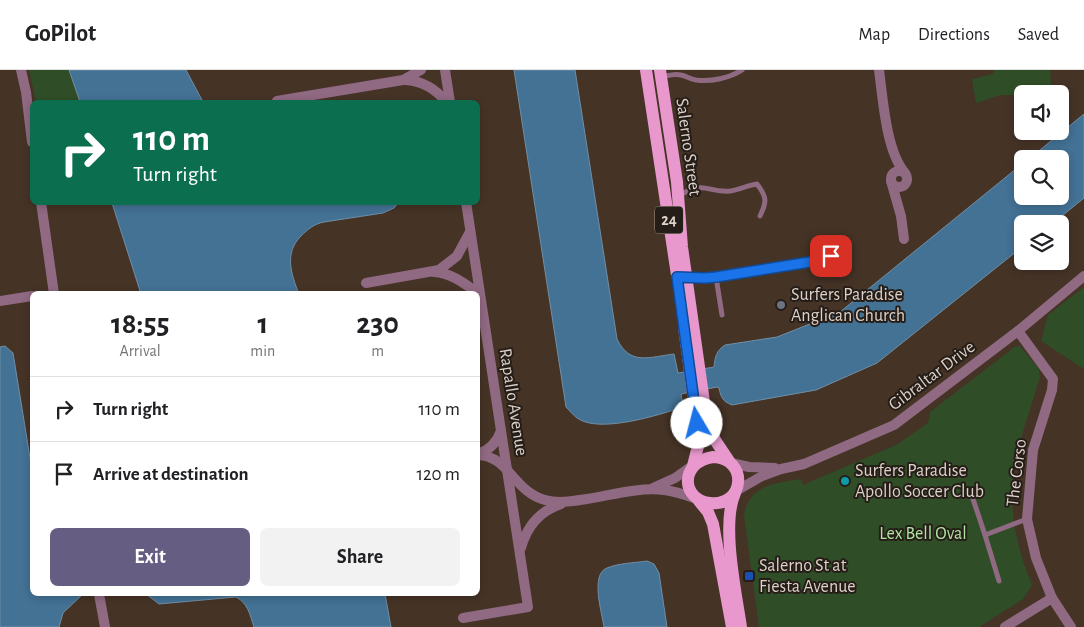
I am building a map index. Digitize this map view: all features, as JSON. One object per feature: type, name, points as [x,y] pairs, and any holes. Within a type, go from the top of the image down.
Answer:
[{"type":"main road","name":"Salerno Street","points":[[646,70],[681,276],[698,391],[713,436],[730,462]]},
{"type":"main road","name":"Salerno Street","points":[[660,73],[678,195],[681,276]]},
{"type":"main road","name":"Salerno Street","points":[[692,466],[698,440],[698,391]]},
{"type":"main road","points":[[692,466],[701,460],[713,457],[722,458],[730,462]]},
{"type":"main road","name":"24","points":[[730,462],[738,476],[730,508],[729,533],[741,627]]},
{"type":"main road","name":"24","points":[[692,466],[688,481],[692,494],[708,512],[713,524],[732,627]]},
{"type":"main road","points":[[698,500],[711,504],[720,503],[728,499],[735,492]]},
{"type":"street","points":[[21,70],[30,125]]},
{"type":"street","points":[[283,100],[400,80],[411,77],[421,70]]},
{"type":"street","points":[[445,70],[450,100]]},
{"type":"street","points":[[879,70],[890,143],[891,180],[901,216],[904,239]]},
{"type":"street","points":[[400,80],[412,81],[429,87],[444,100]]},
{"type":"street","points":[[890,143],[906,178],[902,195],[901,216]]},
{"type":"street","points":[[891,180],[895,186],[900,187],[904,186],[906,178]]},
{"type":"street","points":[[41,205],[52,291]]},
{"type":"street","name":"Rapallo Avenue","points":[[466,205],[479,291]]},
{"type":"street","points":[[366,284],[430,273],[443,268],[456,258],[470,231]]},
{"type":"street","points":[[430,273],[445,274],[456,278],[475,291]]},
{"type":"street","name":"Gibraltar Drive","points":[[735,492],[754,479],[781,469],[804,464],[894,425],[1018,331],[1084,276]]},
{"type":"street","points":[[0,301],[30,296]]},
{"type":"street","name":"Rapallo Avenue","points":[[464,618],[528,607],[480,300]]},
{"type":"street","name":"The Corso","points":[[1018,331],[1053,379],[1052,390],[1033,450],[1027,519],[1036,558],[1052,598],[1071,627]]},
{"type":"street","points":[[480,454],[492,446],[501,431]]},
{"type":"street","points":[[480,455],[493,458],[507,470],[521,487],[536,497],[552,502],[649,490],[677,492],[698,500]]},
{"type":"street","name":"Gibraltar Drive","points":[[730,462],[749,467],[781,469]]},
{"type":"street","points":[[649,490],[675,478],[692,466]]},
{"type":"street","points":[[520,551],[526,533],[537,518],[555,506],[574,500]]},
{"type":"street","points":[[1005,627],[1052,598]]},
{"type":"street","points":[[100,599],[105,627]]},
{"type":"lane","points":[[660,73],[682,75],[698,80],[710,80],[734,76],[742,70]]},
{"type":"lane","points":[[678,195],[700,186],[733,191],[748,185],[757,184],[765,197],[765,206],[760,216]]},
{"type":"lane","points":[[681,276],[716,277],[816,261],[819,258],[843,254]]},
{"type":"lane","points":[[716,277],[722,315]]},
{"type":"lane","points":[[972,496],[999,581]]},
{"type":"lane","points":[[985,535],[1027,519]]},
{"type":"green space","points":[[29,70],[69,70],[79,100],[36,100]]},
{"type":"green space","points":[[994,70],[1050,70],[1051,85],[1014,85],[1014,96],[1001,95],[976,103],[972,79],[993,74]]},
{"type":"green space","points":[[1084,287],[1084,369],[1041,341],[1048,315]]},
{"type":"green space","name":"Lex Bell Oval","points":[[1016,346],[1020,346],[1039,369],[1040,377],[1019,447],[1012,485],[1015,529],[1032,585],[1023,599],[979,627],[759,627],[744,515],[751,497],[757,491],[773,484],[801,479],[803,485],[896,445],[928,423],[930,412]]},
{"type":"water","points":[[69,70],[186,70],[202,100],[79,100]]},
{"type":"water","points":[[514,70],[575,70],[617,339],[622,348],[628,353],[641,358],[674,354],[678,373],[714,367],[716,354],[725,345],[777,337],[840,312],[1014,171],[1014,205],[1069,205],[1069,150],[1040,150],[1052,140],[1069,140],[1069,126],[1084,114],[1084,198],[1063,215],[1014,215],[1014,253],[877,363],[816,390],[732,405],[724,400],[717,387],[681,394],[683,407],[629,422],[599,424],[587,422],[577,418],[566,407]]},
{"type":"water","points":[[113,205],[396,205],[383,213],[320,223],[304,233],[292,249],[291,257],[292,271],[298,291],[140,291]]},
{"type":"water","points":[[5,346],[13,353],[30,458],[30,596],[81,596],[63,613],[59,627],[0,627],[0,347]]},
{"type":"water","points":[[647,561],[654,564],[659,573],[667,627],[604,627],[598,594],[599,578],[602,572],[616,565]]},
{"type":"water","points":[[149,596],[385,596],[391,627],[254,627],[246,606],[236,597],[159,604]]},
{"type":"place","name":"Surfers Paradise Anglican Church","points":[[781,305]]},
{"type":"place","name":"Surfers Paradise Apollo Soccer Club","points":[[845,481]]},
{"type":"place","name":"Salerno St at Fiesta Avenue","points":[[749,576]]},
{"type":"route","points":[[697,423],[677,277],[716,277],[816,261],[819,258],[831,256]]}]
